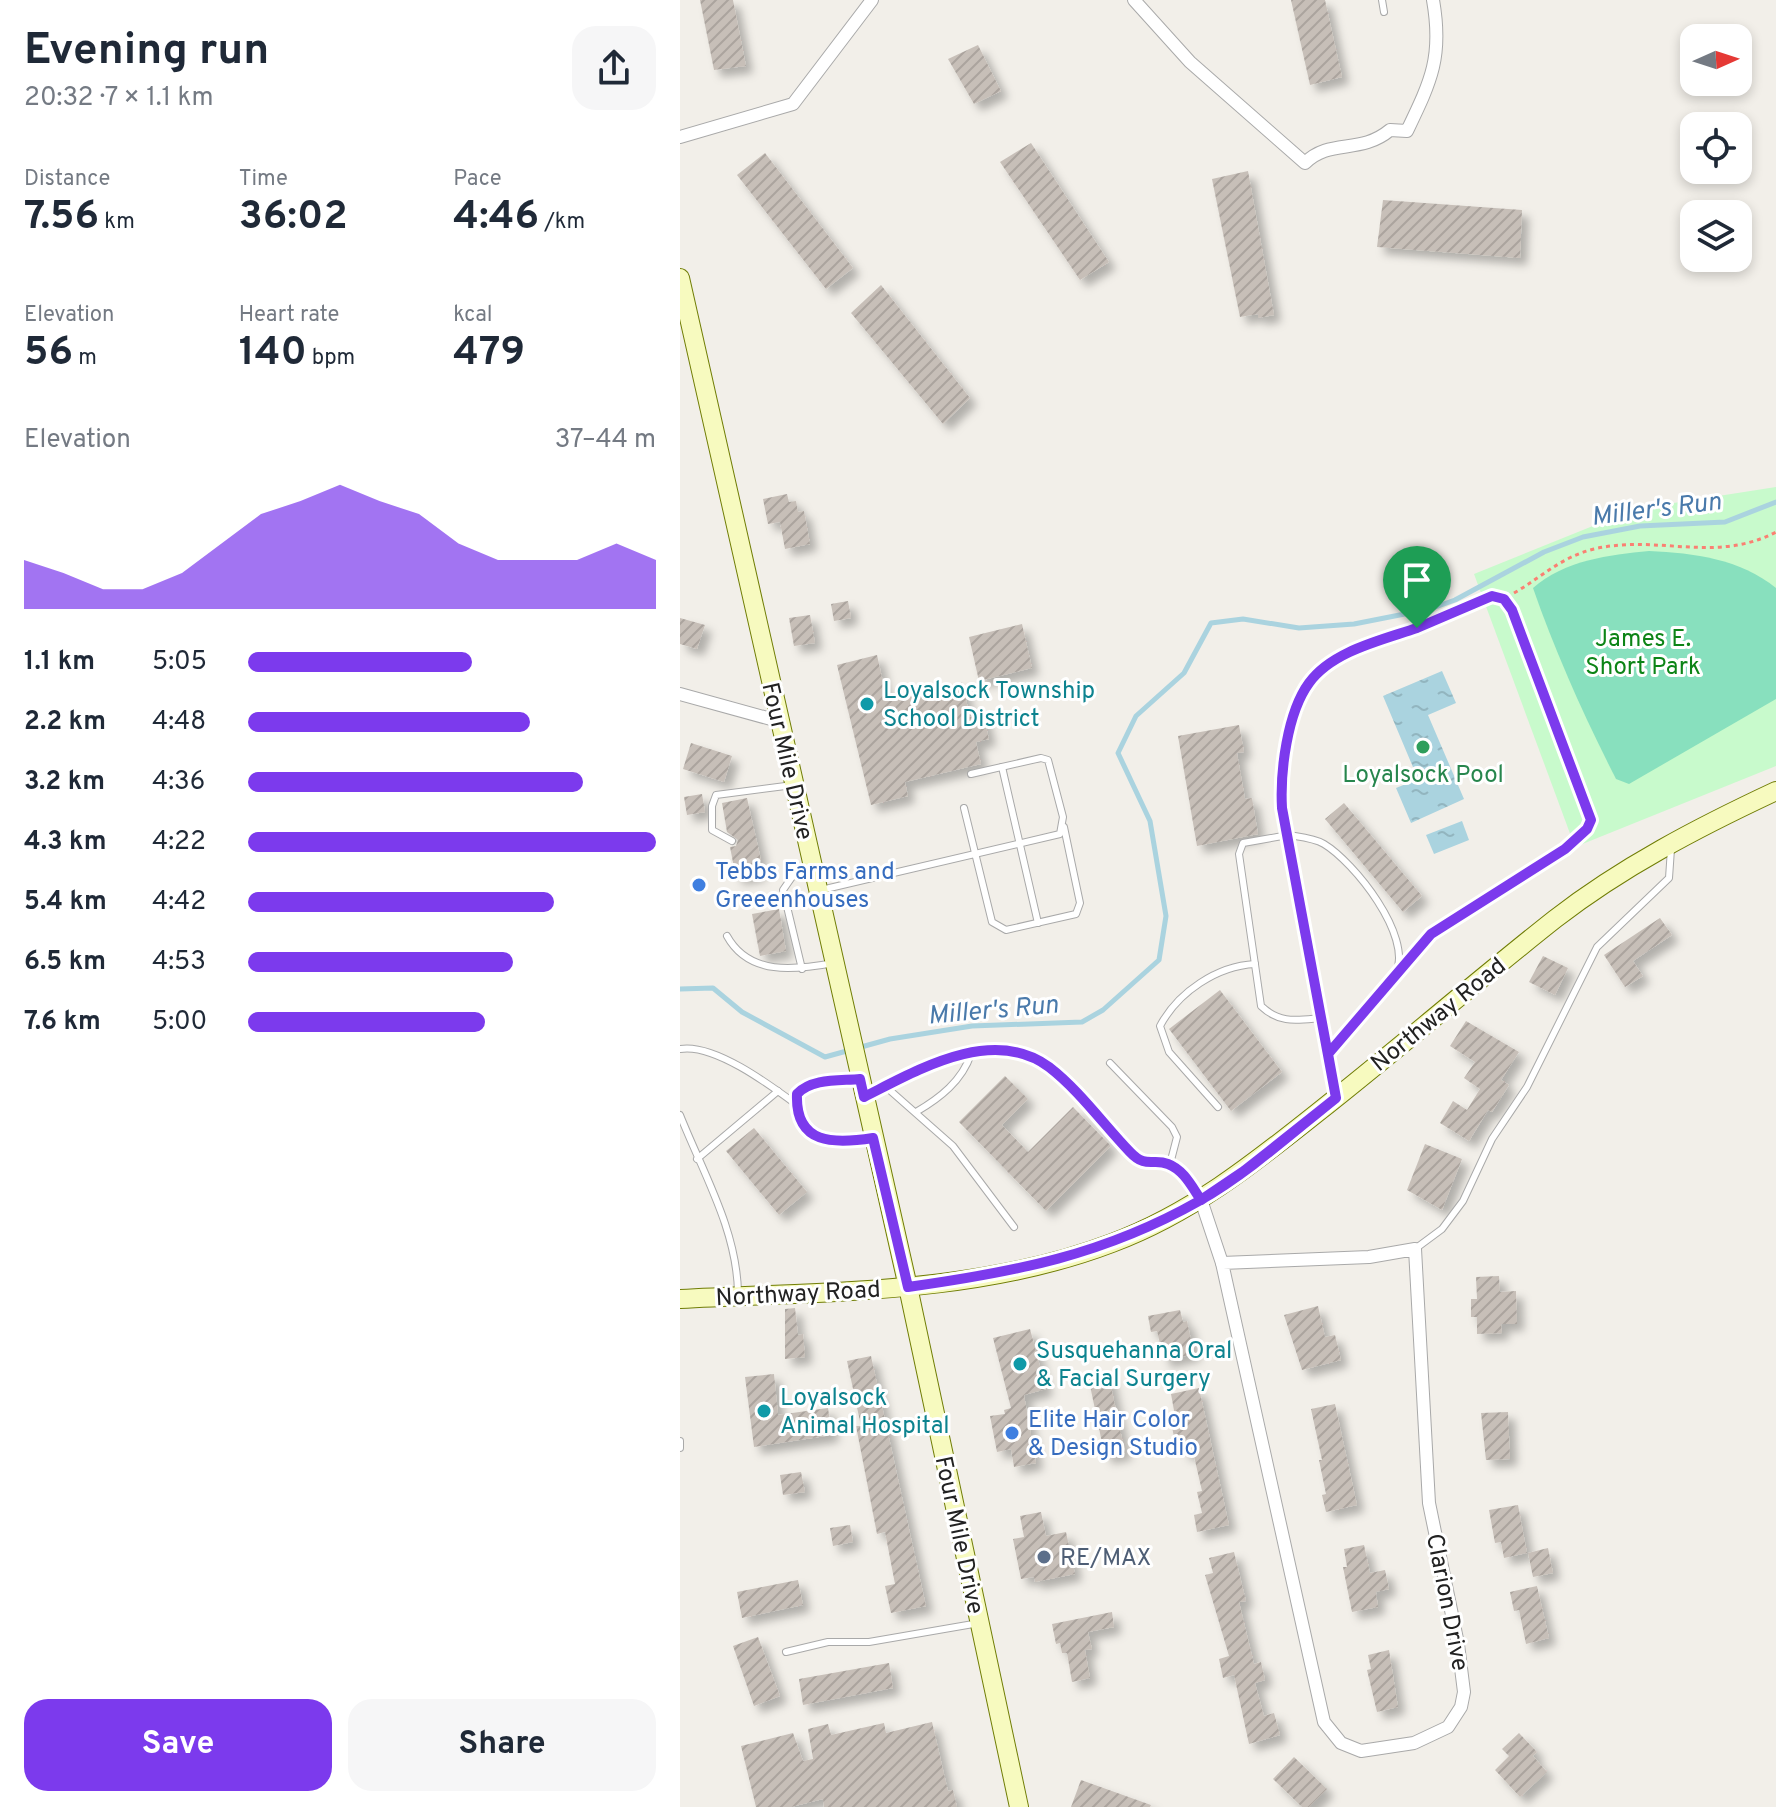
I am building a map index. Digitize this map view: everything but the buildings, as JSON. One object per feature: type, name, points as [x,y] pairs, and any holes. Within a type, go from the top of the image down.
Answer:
[{"type":"street","points":[[680,137],[793,104],[872,0]]},
{"type":"street","points":[[1134,0],[1190,62],[1305,163],[1322,149],[1360,147],[1377,141],[1390,130],[1407,131],[1433,77],[1438,38],[1433,0]]},
{"type":"street","name":"Four Mile Drive","points":[[680,278],[908,1287],[1019,1807]]},
{"type":"street","points":[[680,694],[778,721]]},
{"type":"street","name":"Northway Road","points":[[680,1299],[908,1287],[1023,1270],[1115,1243],[1201,1200],[1244,1171],[1558,917],[1671,843],[1776,791]]},
{"type":"street","name":"Clarion Drive","points":[[1201,1200],[1222,1263],[1324,1722],[1347,1746],[1374,1752],[1440,1733],[1456,1716],[1464,1692],[1458,1644],[1429,1503],[1415,1249]]},
{"type":"street","points":[[1222,1263],[1369,1257],[1415,1249]]},
{"type":"lane","points":[[1382,0],[1384,12]]},
{"type":"lane","points":[[1328,1054],[1431,934],[1565,849],[1587,829],[1591,820],[1512,610],[1504,599],[1492,596],[1358,648],[1329,664],[1309,683],[1288,739],[1282,808],[1336,1098]]},
{"type":"lane","points":[[964,808],[992,922],[1006,930],[1076,914],[1080,903],[1048,760],[1041,758],[971,774]]},
{"type":"lane","points":[[1002,767],[1038,923]]},
{"type":"lane","points":[[732,841],[712,830],[712,806],[716,795],[793,785]]},
{"type":"lane","points":[[817,891],[1060,834],[1064,827]]},
{"type":"lane","points":[[1321,1018],[1284,1020],[1273,1017],[1261,1006],[1239,854],[1243,843],[1288,835],[1321,842],[1348,861],[1382,906],[1396,948],[1397,971]]},
{"type":"lane","points":[[1415,1249],[1442,1229],[1463,1201],[1492,1139],[1527,1087],[1597,947],[1669,878],[1671,843]]},
{"type":"lane","points":[[802,969],[783,890],[792,877],[813,871]]},
{"type":"lane","points":[[727,936],[734,949],[754,964],[802,969],[834,963]]},
{"type":"lane","points":[[1218,1107],[1169,1052],[1160,1026],[1191,991],[1217,972],[1255,964]]},
{"type":"lane","points":[[680,1049],[698,1049],[727,1061],[797,1105]]},
{"type":"lane","points":[[885,1086],[924,1065],[971,1054],[1016,1052],[1048,1066],[1131,1154],[1152,1165],[1170,1164],[1181,1171],[1201,1200]]},
{"type":"lane","points":[[916,1112],[941,1097],[968,1064],[971,1054]]},
{"type":"lane","points":[[1110,1063],[1172,1127],[1177,1137],[1170,1164]]},
{"type":"lane","points":[[873,1138],[828,1141],[816,1138],[798,1116],[797,1094],[814,1083],[861,1080],[885,1086],[953,1146],[1014,1227]]},
{"type":"lane","points":[[697,1159],[778,1091]]},
{"type":"lane","points":[[680,1115],[726,1223],[738,1273],[738,1296]]},
{"type":"lane","points":[[680,1441],[680,1448]]},
{"type":"lane","points":[[786,1652],[828,1642],[869,1642],[979,1623]]},
{"type":"path","points":[[1504,599],[1547,568],[1596,549],[1680,545],[1725,549],[1756,542],[1776,532]]},
{"type":"green space","name":"James E. Short Park","points":[[1776,487],[1776,766],[1575,847],[1474,574],[1635,509]]},
{"type":"green space","points":[[1649,551],[1716,559],[1747,570],[1776,588],[1776,699],[1629,784],[1616,779],[1604,755],[1561,661],[1533,588],[1573,565],[1603,557]]},
{"type":"water","name":"Loyalsock Pool","points":[[1442,671],[1456,703],[1428,715],[1464,799],[1411,823],[1396,788],[1418,779],[1383,696]]},
{"type":"water","points":[[1462,821],[1469,840],[1434,854],[1426,835]]},
{"type":"waterway","name":"Miller's Run","points":[[680,989],[713,988],[742,1012],[825,1057],[890,1039],[972,1026],[1082,1022],[1103,1010],[1159,960],[1166,916],[1150,821],[1118,753],[1136,716],[1184,673],[1211,623],[1243,619],[1299,628],[1354,624],[1430,609],[1455,600],[1544,552],[1583,537],[1640,526],[1725,522],[1776,502]]},
{"type":"place","name":"Loyalsock Township School District","points":[[867,704]]},
{"type":"place","name":"Loyalsock Pool","points":[[1423,747]]},
{"type":"place","name":"Tebbs Farms and Greeenhouses","points":[[699,885]]},
{"type":"place","name":"Susquehanna Oral & Facial Surgery","points":[[1020,1364]]},
{"type":"place","name":"Loyalsock Animal Hospital","points":[[764,1411]]},
{"type":"place","name":"Elite Hair Color & Design Studio","points":[[1012,1433]]},
{"type":"place","name":"RE/MAX","points":[[1044,1557]]},
{"type":"route","points":[[1417,628],[1358,648],[1329,664],[1309,683],[1288,739],[1281,787],[1282,808],[1336,1098],[1244,1171],[1201,1200],[1181,1171],[1170,1164],[1160,1162],[1152,1165],[1131,1154],[1048,1066],[1016,1052],[982,1052],[947,1058],[924,1065],[864,1097],[860,1079],[814,1083],[802,1088],[797,1094],[798,1116],[816,1138],[828,1141],[873,1138],[908,1287],[1023,1270],[1115,1243],[1201,1200],[1244,1171],[1336,1098],[1328,1054],[1431,934],[1472,905],[1565,849],[1587,829],[1591,820],[1512,610],[1504,599],[1492,596],[1417,628]]}]
